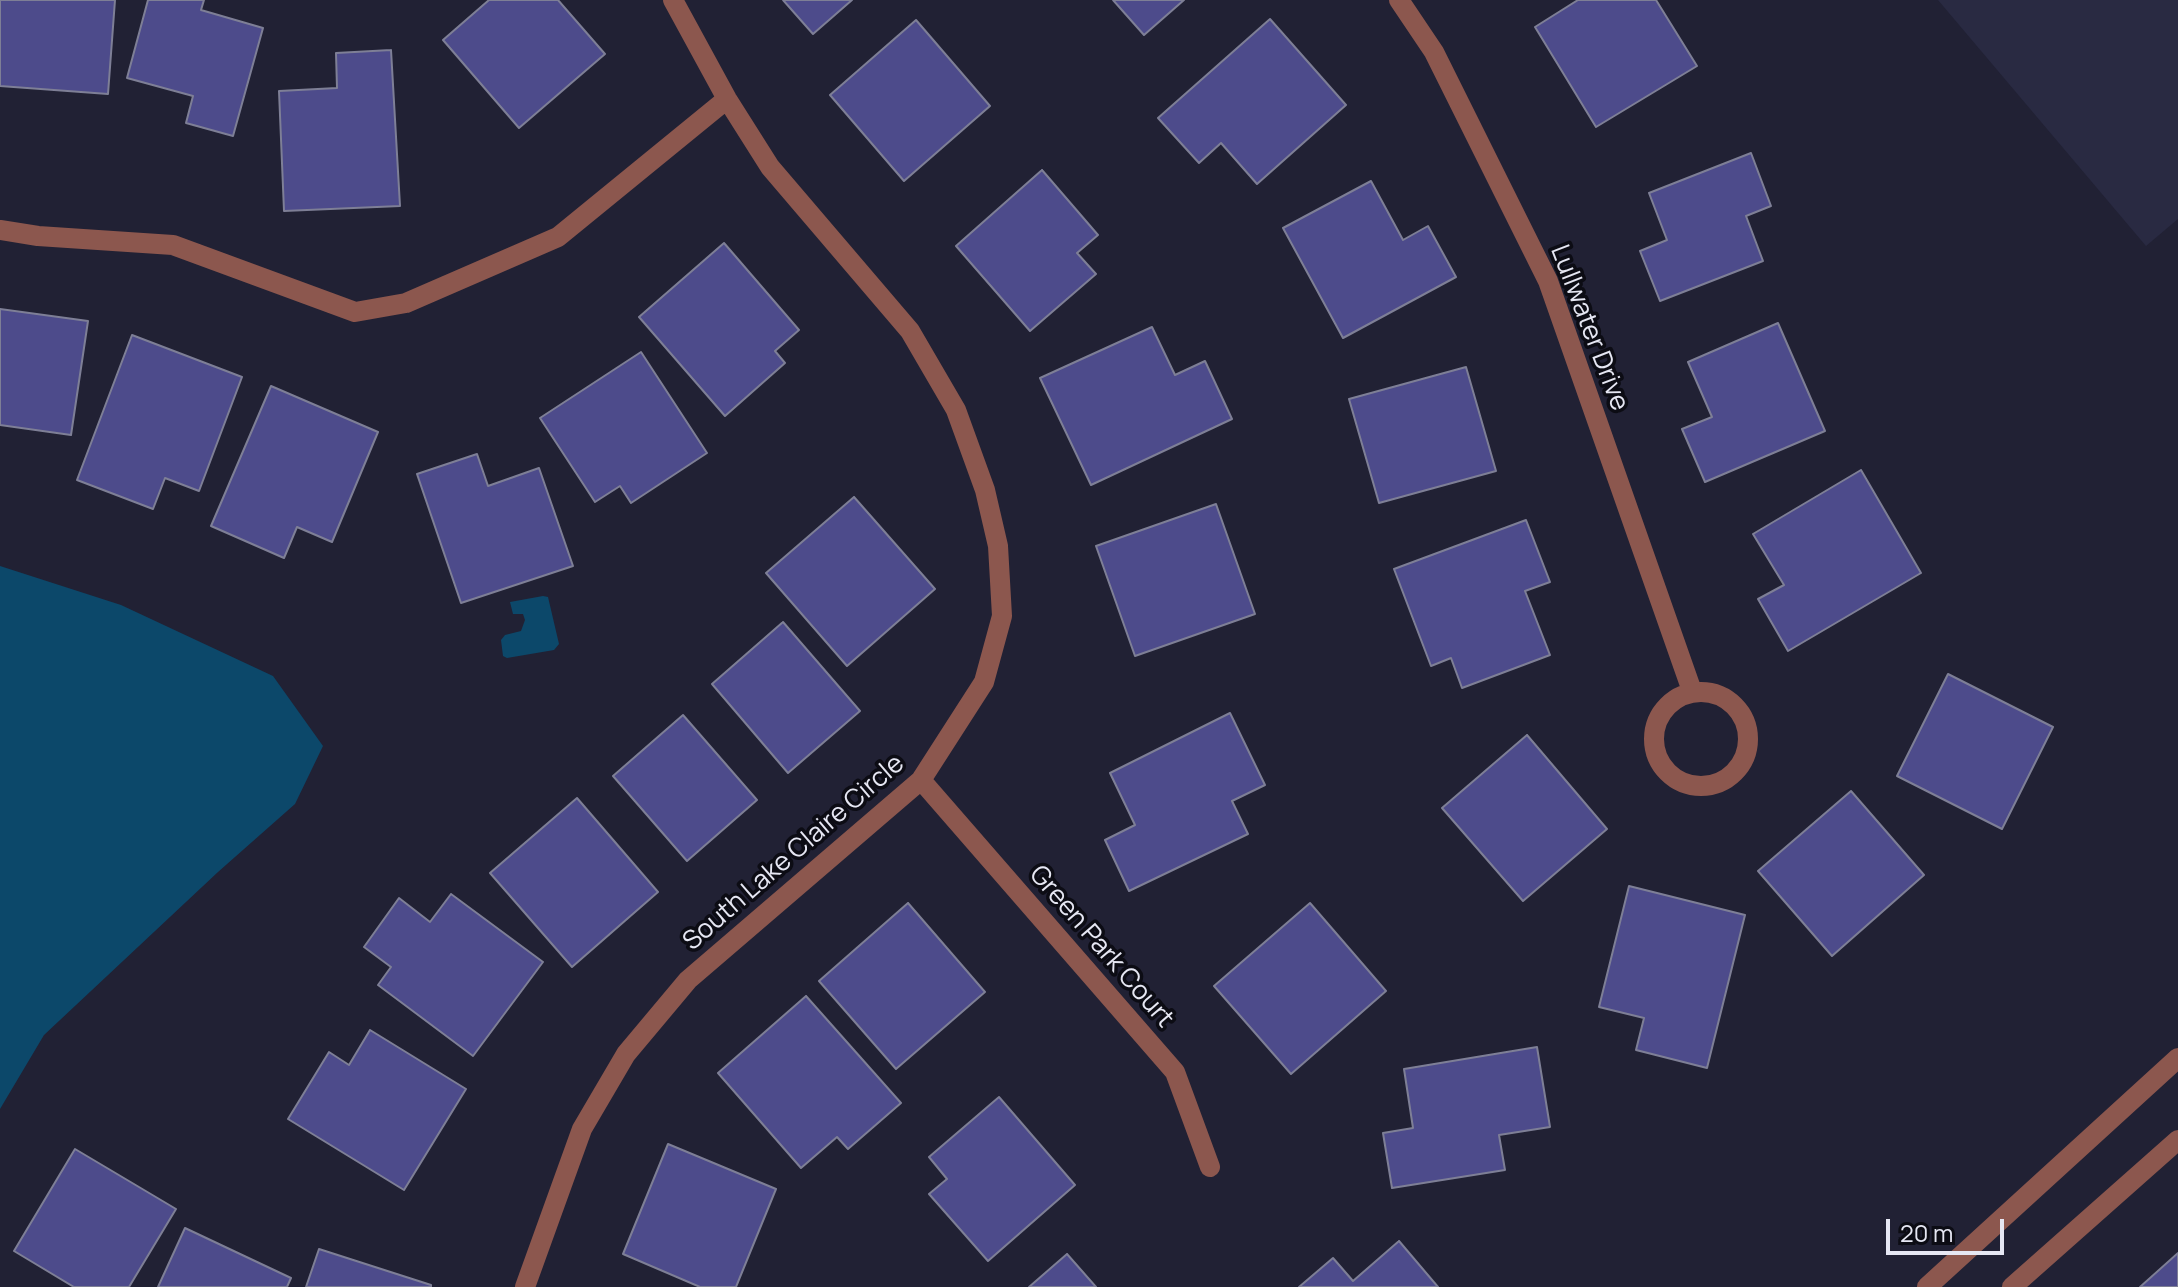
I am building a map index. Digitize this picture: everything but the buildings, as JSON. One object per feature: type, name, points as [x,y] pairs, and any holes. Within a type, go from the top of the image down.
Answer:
[{"type":"street","name":"South Lake Claire Circle","points":[[525,1287],[582,1129],[626,1054],[688,980],[921,780],[984,682],[1002,616],[998,546],[985,490],[956,410],[910,331],[770,167],[727,99],[673,0]]},
{"type":"street","name":"Lullwater Drive","points":[[1399,0],[1434,52],[1548,281],[1692,691]]},
{"type":"street","points":[[0,230],[38,236],[173,245],[355,312],[406,303],[558,237],[727,99]]},
{"type":"street","points":[[1692,691],[1711,692],[1728,699],[1741,713],[1748,730],[1748,749],[1740,766],[1727,779],[1710,786],[1691,785],[1674,778],[1660,764],[1654,747],[1654,728],[1661,711],[1675,698],[1692,691]]},
{"type":"street","name":"Green Park Court","points":[[921,780],[1175,1072],[1210,1167]]},
{"type":"street","points":[[1927,1287],[2178,1058]]},
{"type":"street","points":[[2012,1287],[2178,1140]]},
{"type":"shaded area","points":[[1938,0],[2178,0],[2178,219],[2146,246]]},
{"type":"shaded area","points":[[0,566],[121,605],[273,676],[323,746],[295,804],[44,1035],[0,1109]]},
{"type":"shaded area","points":[[548,597],[559,644],[554,650],[507,658],[503,656],[501,640],[505,635],[521,631],[525,620],[523,614],[513,614],[510,602]]}]
